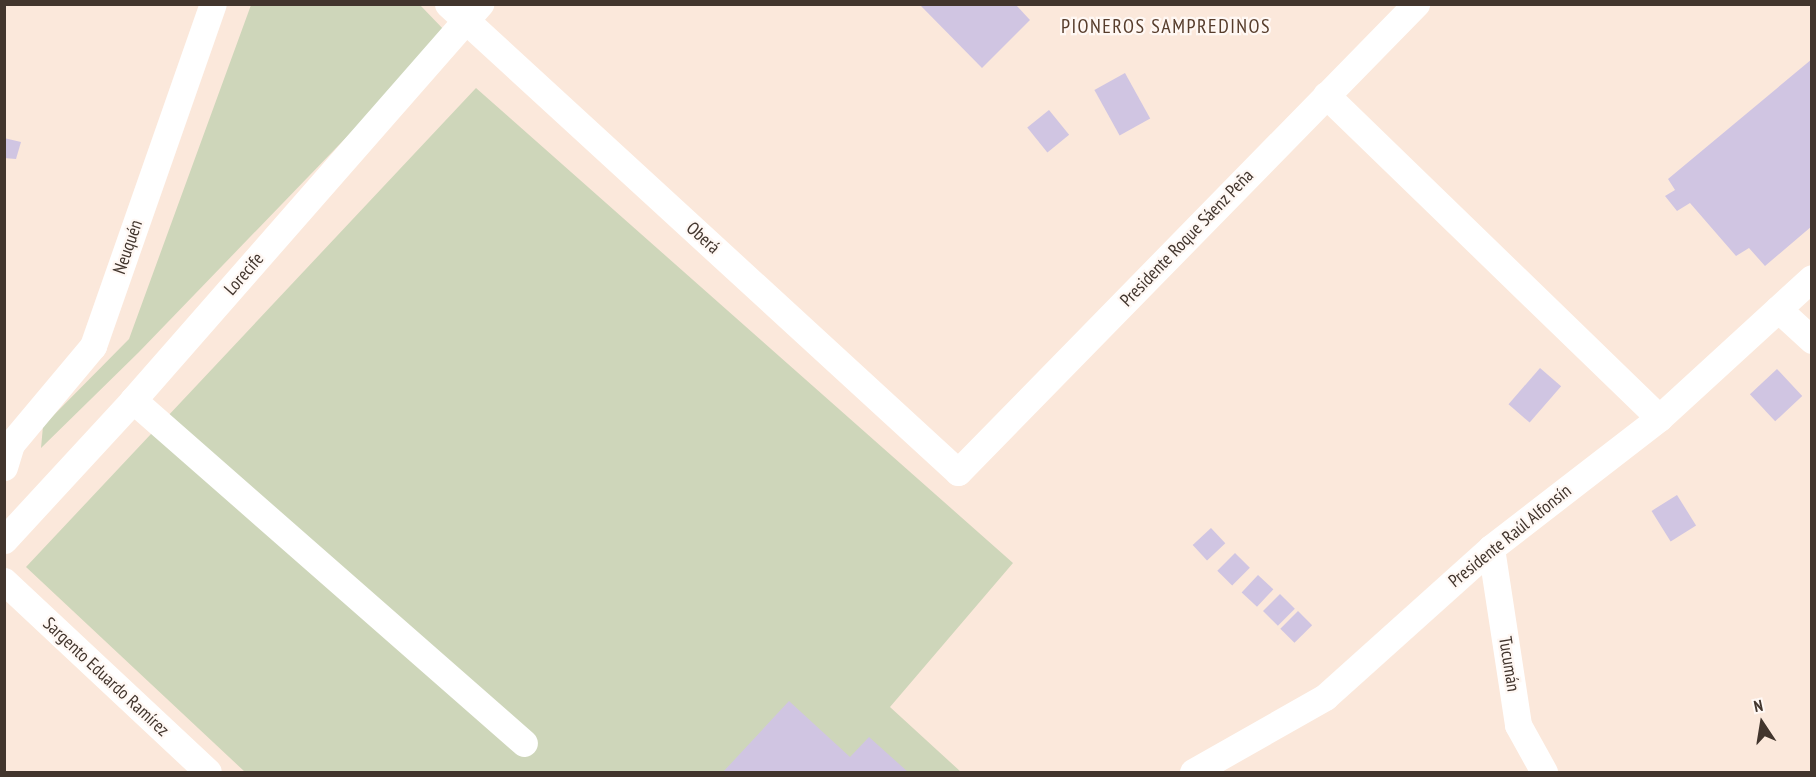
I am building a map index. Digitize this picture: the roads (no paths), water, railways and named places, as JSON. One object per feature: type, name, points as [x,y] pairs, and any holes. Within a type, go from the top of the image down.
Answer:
[{"type":"street","name":"Neuquén","points":[[4,467],[11,444],[93,346],[213,4]]},
{"type":"street","name":"Presidente Roque Sáenz Peña","points":[[958,472],[1416,4]]},
{"type":"street","name":"Lorecife","points":[[6,530],[133,400],[465,10]]},
{"type":"street","name":"Oberá","points":[[465,10],[958,472]]},
{"type":"street","points":[[1326,95],[1659,418]]},
{"type":"street","name":"Presidente Raúl Alfonsín","points":[[1193,772],[1326,697],[1491,548],[1659,418],[1812,278]]},
{"type":"street","points":[[1778,309],[1812,340]]},
{"type":"street","points":[[133,400],[524,743]]},
{"type":"street","name":"Tucumán","points":[[1491,548],[1518,725],[1544,772]]},
{"type":"street","name":"Sargento Eduardo Ramírez","points":[[4,582],[208,772]]},
{"type":"district","name":"PIONEROS SAMPREDINOS","points":[[1166,26]]}]
